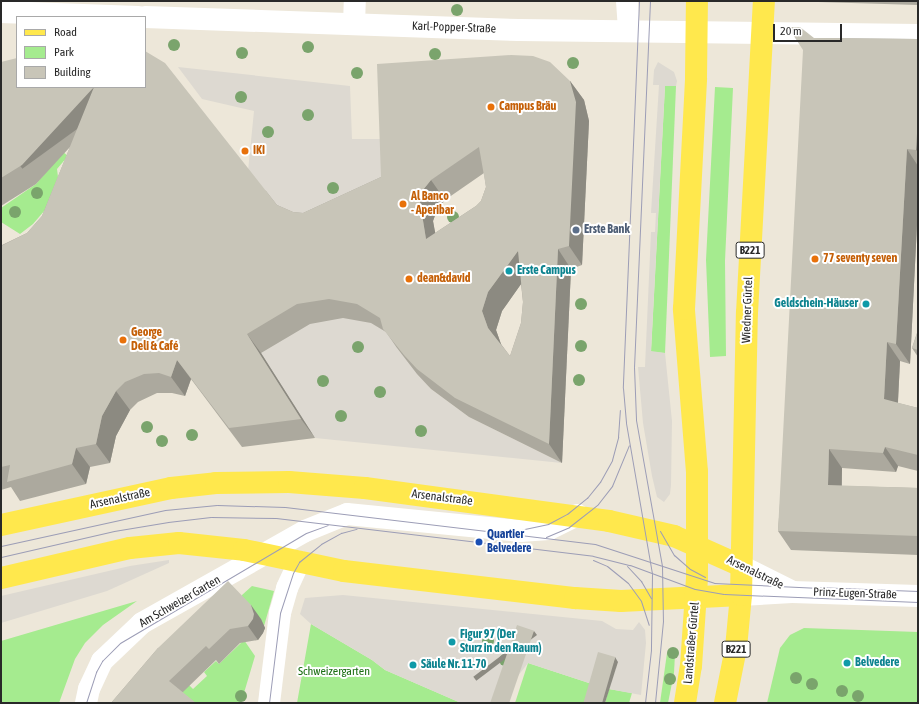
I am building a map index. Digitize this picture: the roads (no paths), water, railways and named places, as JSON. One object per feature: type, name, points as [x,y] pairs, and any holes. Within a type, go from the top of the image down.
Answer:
[{"type":"main road","points":[[696,591],[697,472],[684,309],[697,30],[697,1]]},
{"type":"main road","name":"Wiedner Gürtel","points":[[741,595],[747,313],[764,33],[764,1]]},
{"type":"main road","name":"Arsenalstraße","points":[[1,525],[171,488],[258,481],[365,488],[578,515],[657,532],[696,544],[742,566]]},
{"type":"main road","name":"Arsenalstraße","points":[[1,578],[151,544],[200,544],[344,571],[575,598],[621,601],[696,591],[741,595]]},
{"type":"main road","name":"Landstraßer Gürtel","points":[[685,703],[691,666],[696,591]]},
{"type":"main road","name":"B221","points":[[725,703],[736,648],[741,595]]},
{"type":"street","points":[[354,24],[355,1]]},
{"type":"street","points":[[627,1],[629,32]]},
{"type":"street","points":[[1,12],[127,11]]},
{"type":"street","name":"Karl-Popper-Straße","points":[[146,17],[629,32],[697,30],[764,33],[918,35]]},
{"type":"street","name":"Am Schweizer Garten","points":[[86,703],[89,689],[102,661],[131,631],[142,623],[305,532],[347,514],[520,531],[549,528],[578,515]]},
{"type":"street","points":[[269,703],[280,612],[287,588],[299,562]]},
{"type":"street","name":"Arsenalstraße","points":[[742,566],[792,592]]},
{"type":"street","name":"Arsenalstraße","points":[[741,595],[792,592]]},
{"type":"street","name":"Prinz-Eugen-Straße","points":[[792,592],[918,596]]},
{"type":"tram line","points":[[639,1],[623,388],[626,423],[652,574],[651,650],[645,703]]},
{"type":"tram line","points":[[650,1],[634,367],[636,420],[662,566],[663,621],[655,703]]},
{"type":"tram line","points":[[515,531],[548,524],[567,514],[587,498],[600,482],[612,460],[618,437],[620,410]]},
{"type":"tram line","points":[[546,537],[569,527],[598,504],[612,486],[629,445]]},
{"type":"tram line","points":[[1,546],[165,510],[217,505],[285,507],[595,544],[714,583],[820,588]]},
{"type":"tram line","points":[[1,557],[114,531],[168,522],[211,517],[276,518],[593,556],[630,565],[695,589],[724,594],[918,602]]},
{"type":"tram line","points":[[86,703],[96,672],[102,661],[120,643],[306,533],[328,525]]},
{"type":"tram line","points":[[269,703],[280,613],[293,573],[299,562],[321,544],[341,533],[356,529]]},
{"type":"tram line","points":[[660,531],[674,555],[690,569],[705,577]]},
{"type":"tram line","points":[[593,560],[607,566],[628,583],[641,601],[649,625]]},
{"type":"tram line","points":[[627,566],[641,581],[651,598]]},
{"type":"tram line","points":[[814,587],[918,591]]},
{"type":"place","name":"Campus Bräu","points":[[491,107]]},
{"type":"place","name":"IKI","points":[[245,151]]},
{"type":"place","name":"Al Banco - Aperibar","points":[[403,204]]},
{"type":"place","name":"Erste Bank","points":[[576,230]]},
{"type":"place","name":"77 seventy seven","points":[[815,259]]},
{"type":"place","name":"Erste Campus","points":[[509,271]]},
{"type":"place","name":"dean&david","points":[[409,279]]},
{"type":"place","name":"Geldschein-Häuser","points":[[866,304]]},
{"type":"place","name":"George Deli & Café","points":[[123,340]]},
{"type":"place","name":"Quartier Belvedere","points":[[479,542]]},
{"type":"place","name":"Figur 97 (Der Sturz in den Raum)","points":[[452,642]]},
{"type":"place","name":"Belvedere","points":[[847,663]]},
{"type":"place","name":"Säule Nr. 11-70","points":[[413,665]]},
{"type":"park label","name":"Schweizergarten","points":[[334,672]]}]
